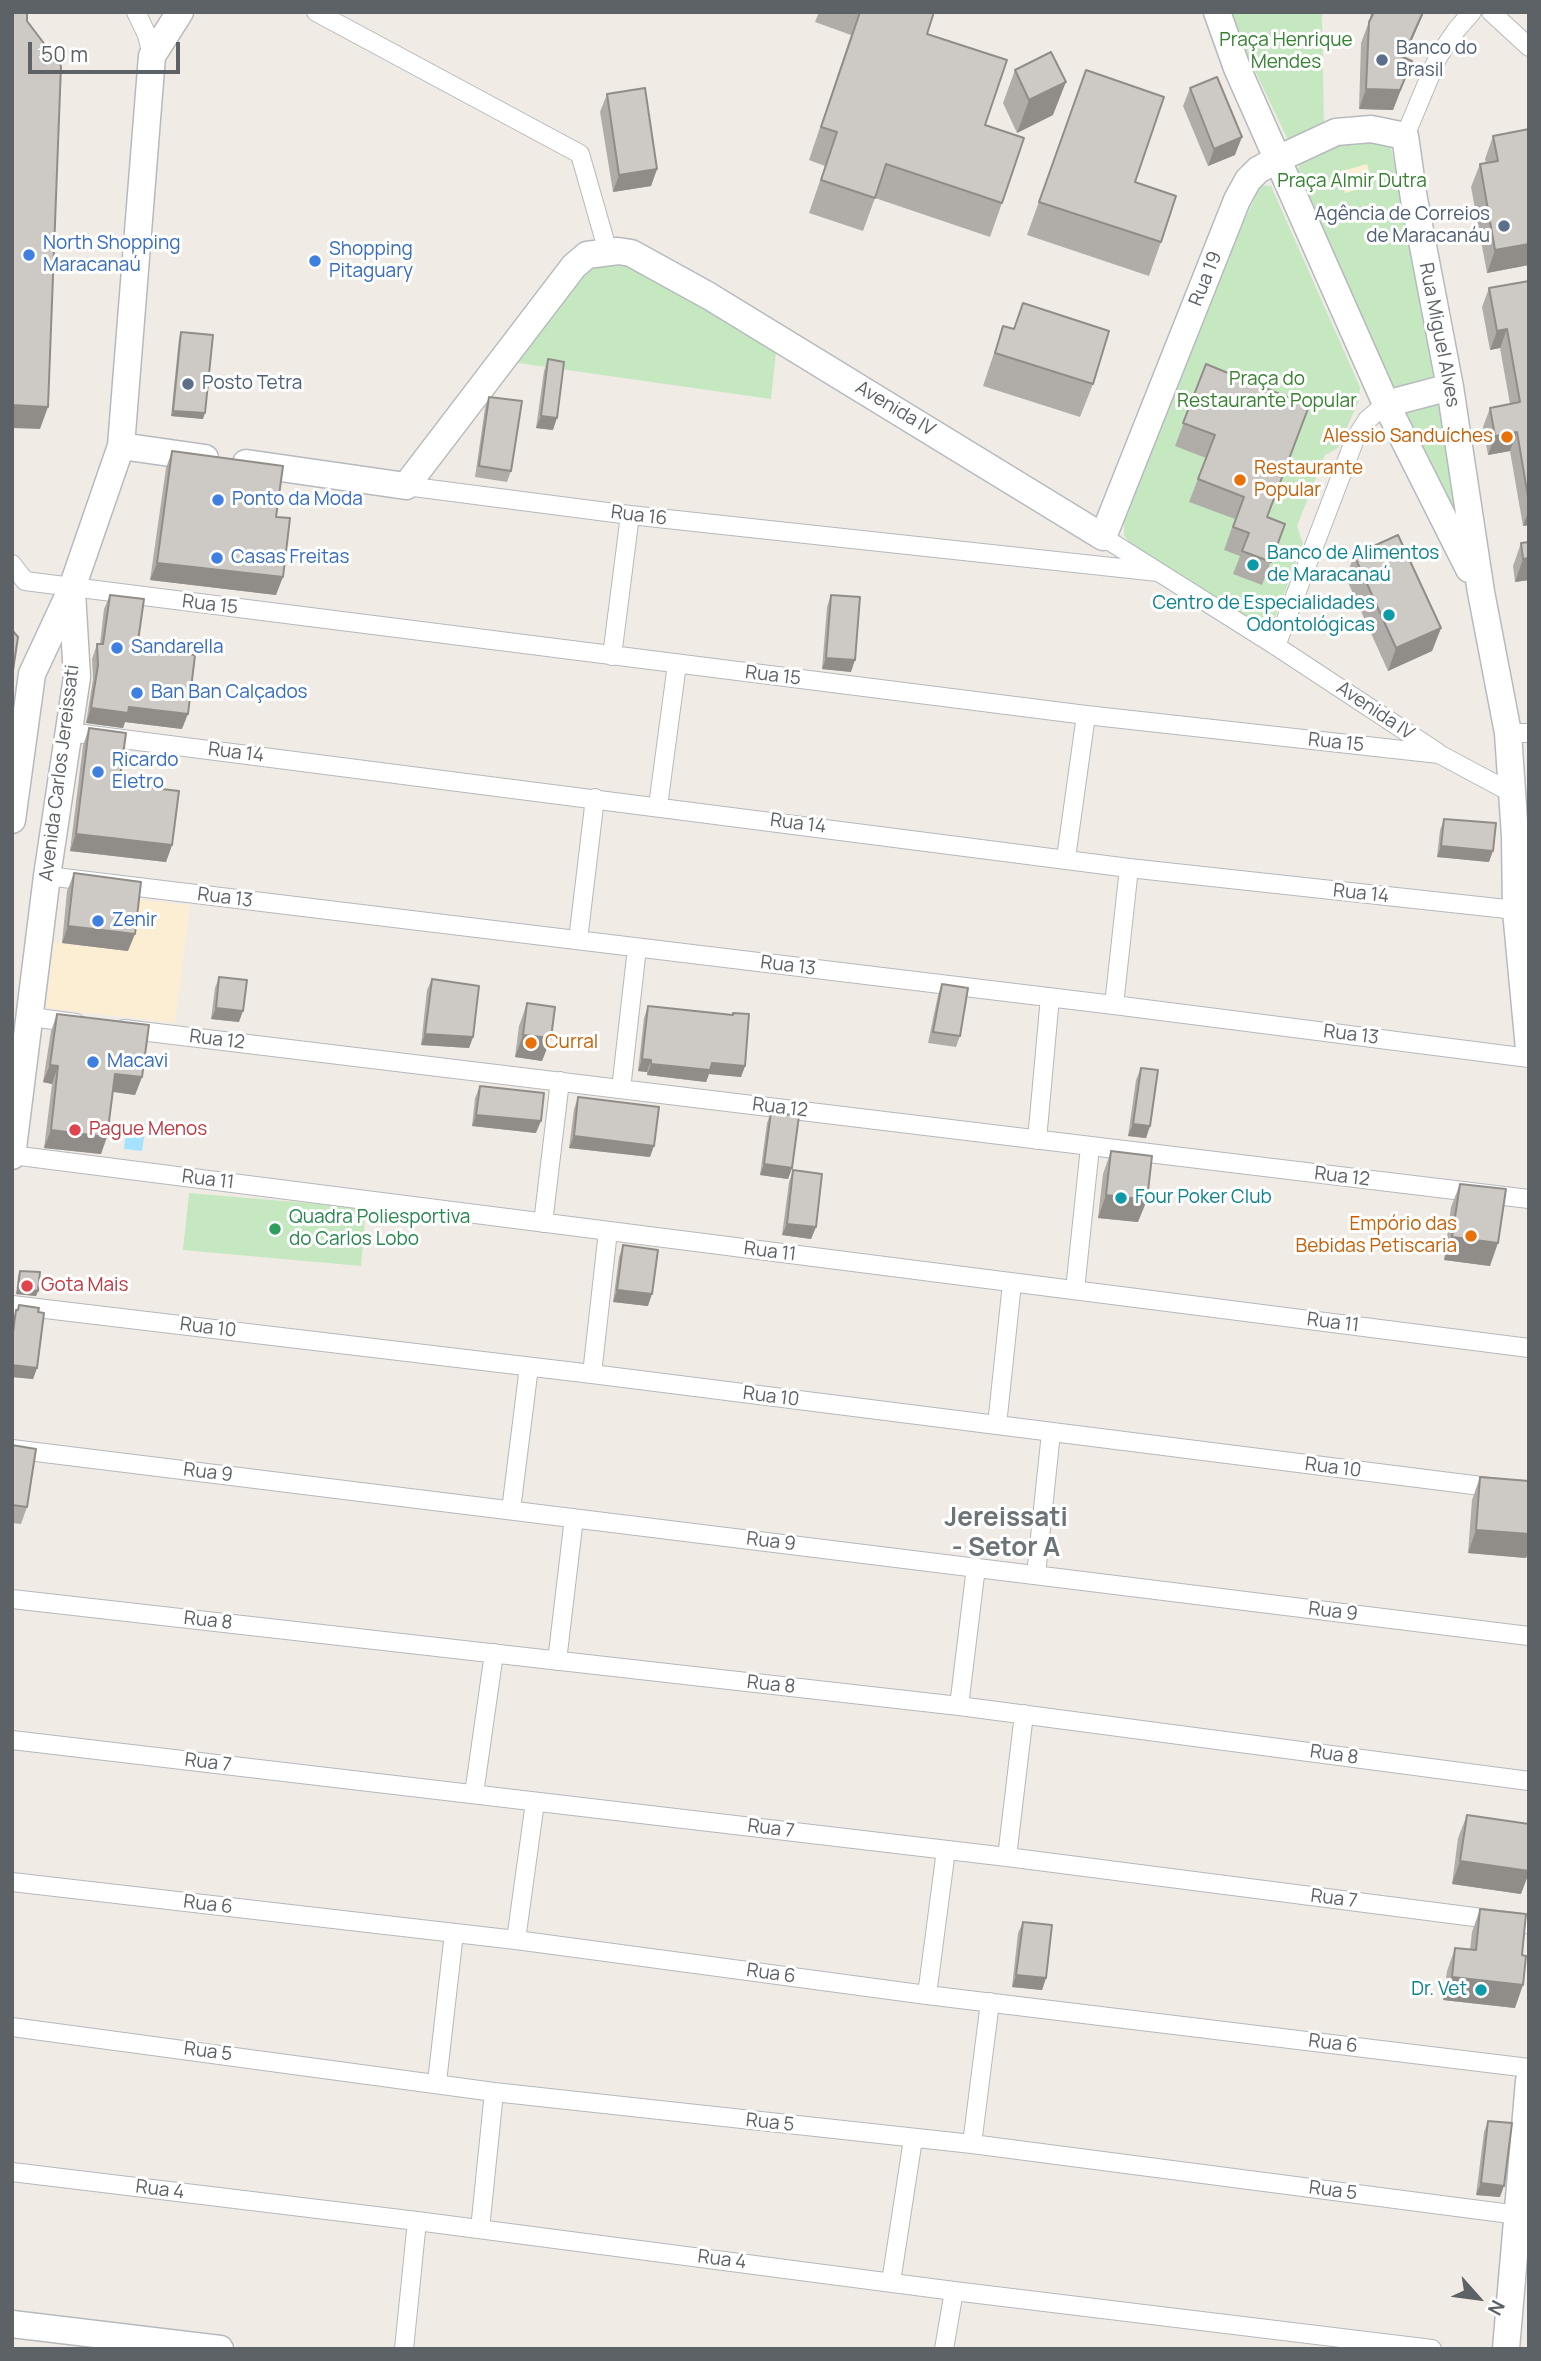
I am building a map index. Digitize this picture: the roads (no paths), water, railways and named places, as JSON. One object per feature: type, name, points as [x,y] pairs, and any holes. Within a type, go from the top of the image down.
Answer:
[{"type":"street","points":[[72,587],[121,446],[152,56],[147,35],[136,12]]},
{"type":"street","points":[[152,56],[180,12]]},
{"type":"street","points":[[316,12],[580,154],[608,251],[587,255],[574,266],[406,486]]},
{"type":"street","points":[[1217,12],[1237,68],[1386,404],[1481,592],[1518,733],[1512,793],[1522,911],[1529,1049]]},
{"type":"street","points":[[1405,136],[1438,57],[1472,12]]},
{"type":"street","points":[[1491,12],[1529,47]]},
{"type":"street","name":"Rua 19","points":[[1103,537],[1237,200],[1248,180],[1258,170],[1278,159],[1336,132],[1371,129],[1405,136]]},
{"type":"street","name":"Rua Miguel Alves","points":[[1405,136],[1414,199],[1450,387],[1481,592]]},
{"type":"street","name":"Avenida IV","points":[[608,251],[631,253],[709,296],[1103,537],[1276,646],[1439,754]]},
{"type":"street","points":[[1276,646],[1355,439],[1367,420],[1386,404],[1450,387]]},
{"type":"street","name":"Rua 16","points":[[121,446],[630,515],[1158,572]]},
{"type":"street","points":[[612,656],[630,515]]},
{"type":"street","points":[[12,564],[19,587]]},
{"type":"street","name":"Rua 15","points":[[19,587],[72,587],[1086,715],[1439,754],[1512,793]]},
{"type":"street","name":"Avenida Carlos Jereissati","points":[[12,1156],[47,876],[77,677],[72,587]]},
{"type":"street","name":"Avenida Carlos Jereissati","points":[[12,820],[16,768],[32,674],[72,587]]},
{"type":"street","points":[[659,806],[677,664]]},
{"type":"street","points":[[1066,858],[1086,715]]},
{"type":"street","name":"Rua 14","points":[[68,732],[1129,868],[1522,911]]},
{"type":"street","points":[[578,940],[595,798]]},
{"type":"street","points":[[1114,1005],[1129,868]]},
{"type":"street","name":"Rua 13","points":[[47,876],[1050,997],[1529,1058]]},
{"type":"street","points":[[621,1089],[637,948]]},
{"type":"street","points":[[1037,1140],[1050,997]]},
{"type":"street","name":"Rua 12","points":[[30,1017],[1529,1199]]},
{"type":"street","points":[[543,1223],[560,1081]]},
{"type":"street","points":[[1075,1290],[1090,1147]]},
{"type":"street","name":"Rua 11","points":[[12,1156],[1529,1348]]},
{"type":"street","points":[[592,1374],[608,1231]]},
{"type":"street","points":[[997,1425],[1012,1283]]},
{"type":"street","name":"Rua 10","points":[[12,1305],[592,1374],[1529,1492]]},
{"type":"street","points":[[510,1510],[528,1367]]},
{"type":"street","points":[[1036,1575],[1051,1433]]},
{"type":"street","name":"Rua 9","points":[[12,1449],[1529,1636]]},
{"type":"street","points":[[557,1661],[575,1518]]},
{"type":"street","points":[[959,1706],[976,1567]]},
{"type":"street","name":"Rua 8","points":[[12,1599],[959,1706],[1529,1781]]},
{"type":"street","points":[[474,1794],[494,1653]]},
{"type":"street","points":[[1007,1857],[1024,1714]]},
{"type":"street","name":"Rua 7","points":[[12,1740],[1007,1857],[1529,1924]]},
{"type":"street","points":[[516,1940],[535,1802]]},
{"type":"street","points":[[928,1995],[946,1850]]},
{"type":"street","name":"Rua 6","points":[[12,1882],[516,1940],[928,1995],[1529,2068]]},
{"type":"street","points":[[437,2082],[454,1933]]},
{"type":"street","points":[[972,2144],[990,2002]]},
{"type":"street","name":"Rua 5","points":[[12,2027],[437,2082],[494,2092],[972,2144],[1523,2216]]},
{"type":"street","points":[[1506,2349],[1523,2216],[1529,2081]]},
{"type":"street","points":[[480,2229],[494,2092]]},
{"type":"street","points":[[891,2282],[913,2139]]},
{"type":"street","name":"Rua 4","points":[[12,2172],[1432,2349]]},
{"type":"street","points":[[404,2349],[417,2221]]},
{"type":"street","points":[[944,2349],[954,2291]]},
{"type":"street","points":[[12,2324],[220,2349]]},
{"type":"water","points":[[127,1122],[146,1124],[142,1151],[124,1149]]},
{"type":"place","name":"Banco do Brasil","points":[[1382,60]]},
{"type":"place","name":"Agência de Correios de Maracanáu","points":[[1504,226]]},
{"type":"place","name":"North Shopping Maracanaú","points":[[29,255]]},
{"type":"place","name":"Shopping Pitaguary","points":[[315,261]]},
{"type":"place","name":"Posto Tetra","points":[[188,384]]},
{"type":"place","name":"Alessio Sanduíches","points":[[1507,437]]},
{"type":"place","name":"Restaurante Popular","points":[[1240,480]]},
{"type":"place","name":"Ponto da Moda","points":[[218,500]]},
{"type":"place","name":"Casas Freitas","points":[[217,558]]},
{"type":"place","name":"Banco de Alimentos de Maracanaú","points":[[1253,565]]},
{"type":"place","name":"Centro de Especialidades Odontológicas","points":[[1389,615]]},
{"type":"place","name":"Sandarella","points":[[117,648]]},
{"type":"place","name":"Ban Ban Calçados","points":[[137,693]]},
{"type":"place","name":"Ricardo Eletro","points":[[98,772]]},
{"type":"place","name":"Zenir","points":[[98,921]]},
{"type":"place","name":"Curral","points":[[531,1043]]},
{"type":"place","name":"Macavi","points":[[93,1062]]},
{"type":"place","name":"Pague Menos","points":[[75,1130]]},
{"type":"place","name":"Four Poker Club","points":[[1121,1198]]},
{"type":"place","name":"Quadra Poliesportiva do Carlos Lobo","points":[[275,1229]]},
{"type":"place","name":"Empório das Bebidas Petiscaria","points":[[1471,1236]]},
{"type":"place","name":"Gota Mais","points":[[27,1286]]},
{"type":"place","name":"Dr. Vet","points":[[1481,1990]]},
{"type":"district","name":"Jereissati - Setor A","points":[[1006,1534]]},
{"type":"park label","name":"Praça Henrique Mendes","points":[[1286,52]]},
{"type":"park label","name":"Praça Almir Dutra","points":[[1352,182]]},
{"type":"park label","name":"Praça do Restaurante Popular","points":[[1267,391]]}]
